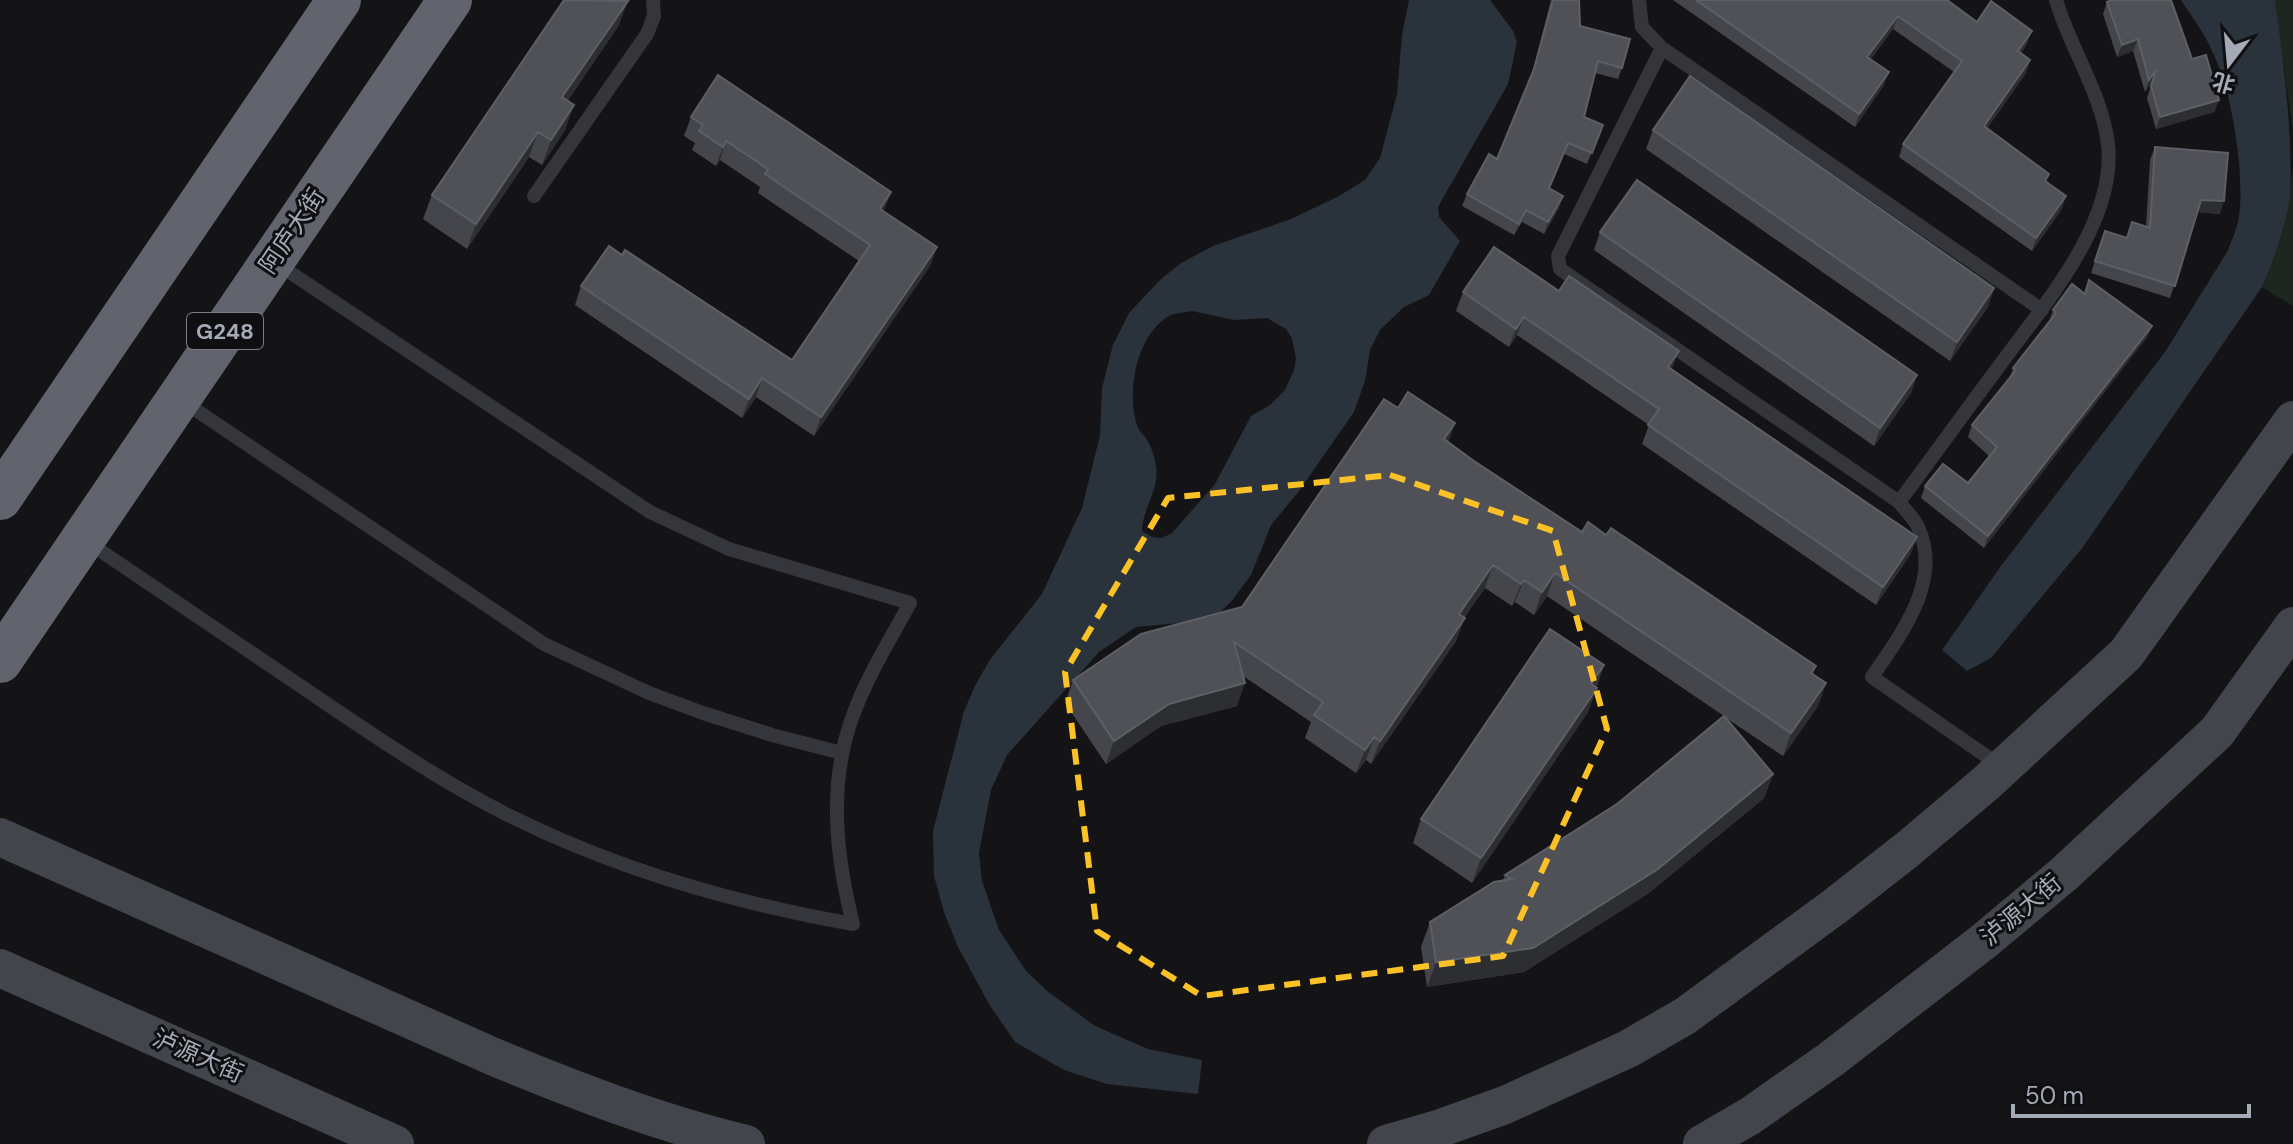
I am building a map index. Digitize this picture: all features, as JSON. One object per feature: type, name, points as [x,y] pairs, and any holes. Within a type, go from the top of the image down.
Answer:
[{"type":"highway","points":[[0,498],[339,0]]},
{"type":"highway","name":"阿庐大街","points":[[0,661],[450,0]]},
{"type":"main road","points":[[1386,1144],[1467,1119],[1628,1049],[1685,1016],[1908,849],[2003,768],[2126,654],[2293,420]]},
{"type":"main road","name":"泸源大街","points":[[1702,1144],[1750,1116],[1841,1052],[1984,941],[2064,874],[2217,732],[2293,626]]},
{"type":"main road","points":[[0,837],[571,1089],[650,1117],[746,1144]]},
{"type":"main road","name":"泸源大街","points":[[0,969],[395,1144]]},
{"type":"lane","points":[[534,196],[647,34],[654,16],[653,0]]},
{"type":"lane","points":[[1639,0],[1642,27],[1662,48],[2042,310]]},
{"type":"lane","points":[[1899,502],[2042,310],[2097,216],[2108,171],[2104,120],[2056,0]]},
{"type":"lane","points":[[1662,48],[1558,256],[1560,269],[1899,502],[1917,525],[1924,545],[1924,580],[1906,626],[1872,677],[2003,768]]},
{"type":"lane","points":[[83,539],[402,755],[504,813],[558,838],[662,878],[778,911],[853,924],[837,834],[842,753],[862,693],[910,603],[729,549],[650,512],[273,260]]},
{"type":"lane","points":[[179,399],[544,644],[636,687],[703,713],[842,753]]},
{"type":"highlighted area","points":[[1390,475],[1553,531],[1607,729],[1503,956],[1202,996],[1097,931],[1065,672],[1168,498]]},
{"type":"shaded area","points":[[1409,0],[1490,0],[1513,31],[1517,42],[1508,84],[1438,207],[1439,217],[1460,241],[1429,295],[1404,307],[1380,330],[1370,350],[1365,381],[1354,412],[1299,491],[1271,525],[1251,575],[1231,602],[1218,614],[1201,621],[1136,627],[1099,652],[1007,755],[991,790],[979,853],[982,881],[999,930],[1026,971],[1047,991],[1095,1026],[1148,1049],[1202,1060],[1198,1094],[1107,1084],[1064,1070],[1015,1042],[989,1004],[958,947],[944,912],[934,876],[933,831],[964,711],[989,661],[1042,594],[1082,508],[1100,435],[1102,388],[1113,345],[1129,313],[1181,263],[1213,246],[1291,219],[1365,180],[1380,158],[1397,94],[1402,35]],"holes":[[[1192,311],[1234,320],[1267,318],[1286,329],[1292,338],[1296,359],[1294,370],[1285,390],[1270,405],[1251,416],[1215,484],[1172,533],[1162,538],[1152,537],[1142,531],[1156,483],[1156,466],[1150,444],[1138,428],[1133,400],[1140,356],[1153,330],[1169,316]]]},
{"type":"shaded area","points":[[2181,0],[2275,0],[2287,99],[2291,173],[2290,198],[2279,243],[2262,287],[2083,547],[1991,658],[1967,671],[1942,650],[2001,566],[2165,352],[2227,252],[2236,230],[2240,179],[2226,89],[2213,53]]},
{"type":"shaded area","points":[[2275,0],[2293,0],[2293,132]]},
{"type":"shaded area","points":[[2293,166],[2293,306],[2262,287],[2282,227]]},
{"type":"building","points":[[564,0],[628,1],[562,97],[574,105],[551,140],[538,132],[476,224],[432,195]]},
{"type":"building","points":[[1553,0],[1579,0],[1580,26],[1630,39],[1622,68],[1598,61],[1584,117],[1603,125],[1592,153],[1568,143],[1549,188],[1563,196],[1548,222],[1526,210],[1519,224],[1467,194],[1489,154],[1497,159],[1534,69]]},
{"type":"building","points":[[1696,0],[1947,0],[1977,22],[1991,1],[2032,31],[2018,51],[2030,60],[1984,126],[2049,174],[2045,181],[2066,196],[2036,238],[1903,144],[1962,61],[1898,16],[1867,57],[1889,72],[1859,114]]},
{"type":"building","points":[[2171,0],[2192,59],[2206,55],[2219,100],[2160,117],[2151,86],[2156,70],[2149,80],[2138,39],[2122,45],[2107,2]]},
{"type":"building","points":[[718,75],[891,192],[880,209],[937,247],[821,417],[762,378],[749,399],[581,286],[609,246],[622,255],[625,250],[792,360],[870,245],[765,174],[768,169],[726,141],[723,147],[699,131],[703,125],[691,117]]},
{"type":"building","points":[[1690,76],[1994,288],[1957,342],[1653,130]]},
{"type":"building","points":[[2155,147],[2228,153],[2224,201],[2201,200],[2175,286],[2095,261],[2105,231],[2127,238],[2132,222],[2150,228]]},
{"type":"building","points":[[1637,180],[1917,375],[1880,428],[1600,232]]},
{"type":"building","points":[[1494,247],[1559,291],[1569,276],[1679,351],[1668,367],[1917,537],[1883,587],[1648,425],[1659,409],[1524,317],[1516,329],[1463,292]]},
{"type":"building","points":[[2089,280],[2152,326],[1988,536],[1925,486],[1943,464],[1968,483],[1997,447],[1972,425],[2016,370],[2013,368],[2056,313],[2053,310],[2072,284],[2085,294]]},
{"type":"building","points":[[1408,392],[1455,423],[1444,439],[1474,461],[1582,532],[1588,522],[1606,535],[1611,528],[1816,666],[1811,673],[1826,683],[1791,733],[1555,573],[1542,592],[1524,580],[1521,584],[1493,565],[1459,614],[1465,618],[1380,741],[1374,737],[1365,750],[1314,715],[1323,702],[1234,642],[1245,683],[1169,704],[1114,741],[1073,680],[1141,634],[1242,607],[1384,399],[1398,408]]},
{"type":"building","points":[[1550,629],[1604,665],[1591,684],[1597,688],[1481,858],[1421,819]]},
{"type":"building","points":[[1724,716],[1773,774],[1658,869],[1533,948],[1436,962],[1430,922],[1494,882],[1512,879],[1505,875],[1617,804]]}]
